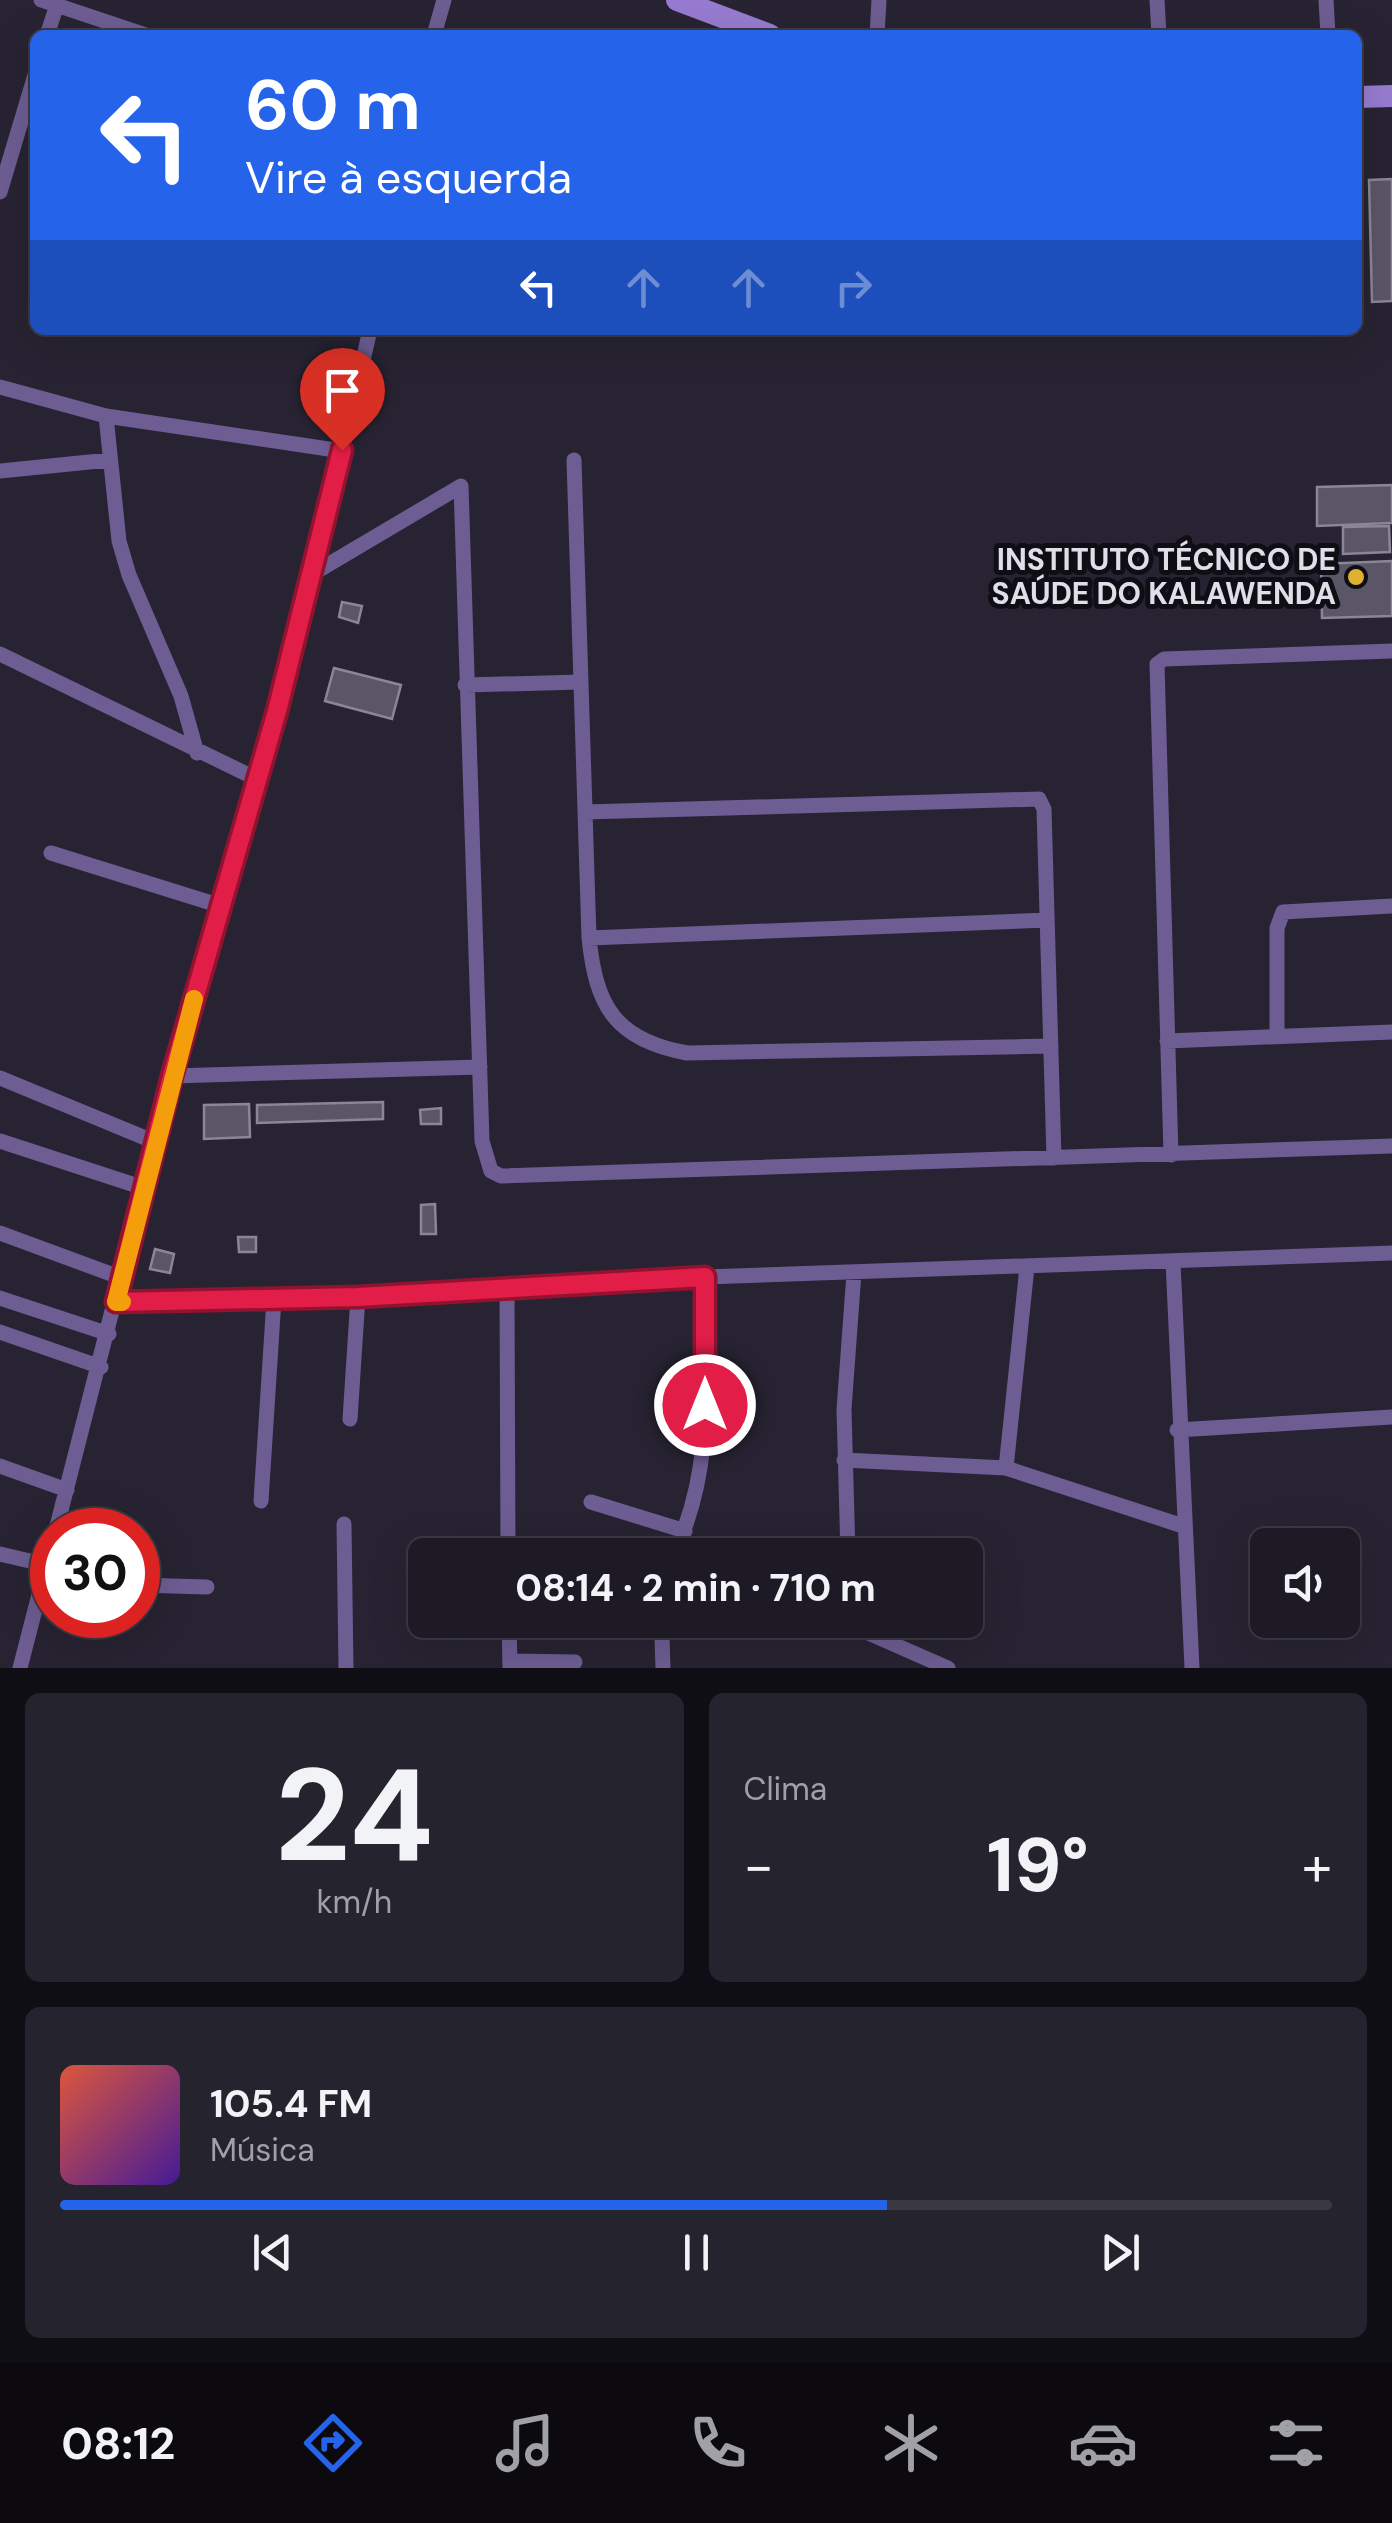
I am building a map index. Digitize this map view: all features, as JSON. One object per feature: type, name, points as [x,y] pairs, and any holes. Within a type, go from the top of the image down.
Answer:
[{"type":"street","points":[[435,30],[444,0]]},
{"type":"street","points":[[677,0],[722,8],[755,30]]},
{"type":"street","points":[[877,30],[879,0]]},
{"type":"street","points":[[1157,0],[1159,30]]},
{"type":"street","points":[[1326,0],[1328,30]]},
{"type":"street","points":[[48,30],[49,3],[131,30]]},
{"type":"street","points":[[0,192],[30,92]]},
{"type":"street","points":[[1362,97],[1392,96]]},
{"type":"street","points":[[62,1508],[172,1076],[314,572],[369,335]]},
{"type":"street","points":[[0,388],[106,416],[342,450]]},
{"type":"street","points":[[106,416],[109,460],[128,575],[181,696],[197,753]]},
{"type":"street","points":[[0,471],[109,460]]},
{"type":"street","points":[[574,460],[589,938],[594,982],[604,1005],[640,1041],[687,1053],[1050,1046]]},
{"type":"street","points":[[314,572],[461,486],[482,1141],[486,1162],[501,1176],[1392,1146]]},
{"type":"street","points":[[1171,1155],[1157,664],[1164,659],[1392,650]]},
{"type":"street","points":[[0,654],[258,780]]},
{"type":"street","points":[[465,685],[580,682]]},
{"type":"street","points":[[585,812],[1039,798],[1044,809],[1054,1158]]},
{"type":"street","points":[[50,853],[221,906]]},
{"type":"street","points":[[1277,1037],[1276,928],[1283,912],[1392,906]]},
{"type":"street","points":[[589,938],[1047,920]]},
{"type":"street","points":[[1167,1041],[1392,1032]]},
{"type":"street","points":[[172,1076],[480,1067]]},
{"type":"street","points":[[0,1078],[155,1142]]},
{"type":"street","points":[[0,1141],[144,1188]]},
{"type":"street","points":[[0,1233],[122,1278]]},
{"type":"street","points":[[116,1302],[358,1297],[705,1277],[1392,1253]]},
{"type":"street","points":[[1173,1262],[1177,1430],[1192,1668]]},
{"type":"street","points":[[1006,1468],[1027,1267]]},
{"type":"street","points":[[847,1538],[844,1460],[854,1273]]},
{"type":"street","points":[[682,1538],[698,1489],[705,1405],[705,1277]]},
{"type":"street","points":[[506,1289],[508,1538]]},
{"type":"street","points":[[350,1419],[358,1297]]},
{"type":"street","points":[[0,1298],[109,1334]]},
{"type":"street","points":[[262,1501],[274,1298]]},
{"type":"street","points":[[0,1332],[101,1367]]},
{"type":"street","points":[[1177,1430],[1392,1417]]},
{"type":"street","points":[[844,1460],[1006,1468],[1183,1526]]},
{"type":"street","points":[[0,1466],[67,1490]]},
{"type":"street","points":[[591,1502],[685,1531]]},
{"type":"street","points":[[344,1524],[346,1668]]},
{"type":"street","points":[[0,1554],[30,1561]]},
{"type":"street","points":[[160,1586],[207,1587]]},
{"type":"street","points":[[20,1668],[30,1638]]},
{"type":"street","points":[[509,1638],[510,1665],[574,1662]]},
{"type":"street","points":[[662,1638],[663,1668]]},
{"type":"street","points":[[878,1638],[948,1668]]},
{"type":"building","points":[[1392,179],[1392,301],[1372,302],[1369,180]]},
{"type":"building","name":"INSTITUTO TÉCNICO DE SAÚDE DO KALAWENDA","points":[[1392,485],[1392,523],[1317,526],[1317,487]]},
{"type":"building","name":"INSTITUTO TÉCNICO DE SAÚDE DO KALAWENDA","points":[[1389,526],[1390,552],[1343,554],[1343,527]]},
{"type":"building","name":"INSTITUTO TÉCNICO DE SAÚDE DO KALAWENDA","points":[[1392,561],[1392,616],[1322,618],[1321,564]]},
{"type":"building","points":[[342,602],[362,606],[358,623],[339,617]]},
{"type":"building","points":[[334,668],[401,685],[392,719],[325,701]]},
{"type":"building","points":[[383,1102],[383,1119],[257,1123],[257,1105]]},
{"type":"building","points":[[249,1104],[250,1137],[204,1139],[204,1105]]},
{"type":"building","points":[[441,1108],[441,1124],[421,1124],[420,1110]]},
{"type":"building","points":[[435,1204],[436,1234],[421,1234],[421,1205]]},
{"type":"building","points":[[238,1237],[256,1237],[256,1252],[239,1252]]},
{"type":"building","points":[[155,1249],[174,1254],[170,1273],[150,1269]]},
{"type":"slow traffic","points":[[122,1302],[116,1302],[194,999]]},
{"type":"place","name":"INSTITUTO TÉCNICO DE SAÚDE DO KALAWENDA","points":[[1356,577]]},
{"type":"route","points":[[342,450],[314,572],[172,1076],[116,1302],[358,1297],[705,1277],[705,1405]]}]
